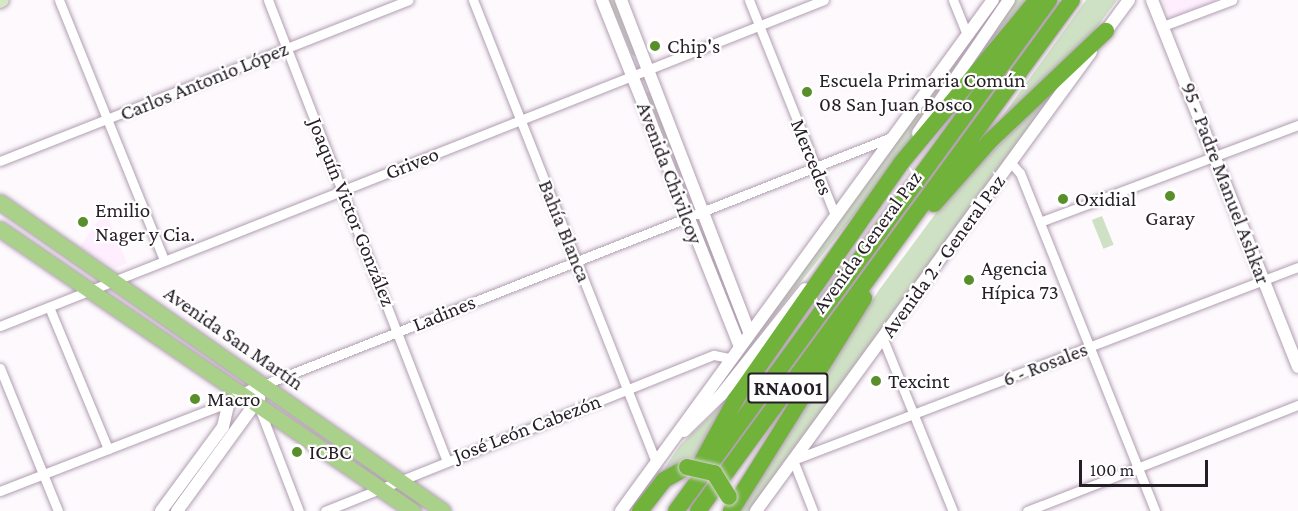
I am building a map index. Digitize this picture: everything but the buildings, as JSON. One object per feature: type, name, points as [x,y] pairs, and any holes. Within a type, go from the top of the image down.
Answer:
[{"type":"highway","points":[[679,506],[736,399],[835,254],[902,162],[1037,0]]},
{"type":"highway","name":"Avenida General Paz","points":[[679,506],[1049,0]]},
{"type":"highway","name":"Avenida General Paz","points":[[698,511],[1072,0]]},
{"type":"highway","points":[[895,242],[1106,31]]},
{"type":"highway","points":[[729,506],[861,306],[879,265]]},
{"type":"highway","points":[[704,511],[738,457]]},
{"type":"highway","points":[[640,511],[664,480],[687,467],[714,473],[729,506]]},
{"type":"main road","name":"Avenida San Martín","points":[[0,202],[443,511]]},
{"type":"main road","name":"Avenida San Martín","points":[[0,229],[91,290],[235,398],[257,405],[413,511]]},
{"type":"street","points":[[58,0],[164,260]]},
{"type":"street","name":"Joaquín Victor González","points":[[268,0],[400,331],[446,459]]},
{"type":"street","name":"Carlos Antonio López","points":[[0,161],[408,0]]},
{"type":"street","name":"Bahía Blanca","points":[[473,0],[656,463]]},
{"type":"street","name":"Avenida Chivilcoy","points":[[602,0],[740,345]]},
{"type":"street","name":"Avenida Chivilcoy","points":[[621,0],[749,332]]},
{"type":"street","name":"Mercedes","points":[[749,0],[834,213]]},
{"type":"street","name":"Griveo","points":[[0,326],[647,68],[824,0]]},
{"type":"street","points":[[953,0],[967,35]]},
{"type":"street","name":"Avenida General Paz","points":[[621,511],[834,213],[993,0]]},
{"type":"street","points":[[902,162],[1009,0]]},
{"type":"street","name":"Avenida 2 - General Paz","points":[[756,511],[1129,0]]},
{"type":"street","name":"95 - Padre Manuel Ashkar","points":[[1152,0],[1216,156],[1298,367]]},
{"type":"street","points":[[1163,26],[1232,0]]},
{"type":"street","points":[[1040,222],[1298,125]]},
{"type":"street","name":"Ladines","points":[[0,491],[576,259],[889,138]]},
{"type":"street","points":[[1011,163],[1040,222],[1155,511]]},
{"type":"street","points":[[674,439],[722,395],[835,254]]},
{"type":"street","name":"6 - Rosales","points":[[793,460],[1298,267]]},
{"type":"street","points":[[49,307],[108,449]]},
{"type":"street","points":[[883,339],[953,511]]},
{"type":"street","name":"José León Cabezón","points":[[325,511],[446,459],[714,355],[730,358]]},
{"type":"street","points":[[0,368],[58,511]]},
{"type":"street","points":[[177,511],[257,405],[263,385]]},
{"type":"street","points":[[161,511],[223,427],[235,398]]},
{"type":"street","points":[[257,405],[299,511]]},
{"type":"street","points":[[1027,511],[1298,405]]},
{"type":"street","points":[[793,460],[813,511]]},
{"type":"shaded area","points":[[1163,0],[1217,0],[1171,18]]},
{"type":"shaded area","points":[[105,211],[127,263],[115,268],[80,247]]},
{"type":"green space","points":[[609,0],[614,0],[636,56],[632,55]]},
{"type":"green space","points":[[1000,0],[1005,0],[888,172],[709,398]]},
{"type":"green space","points":[[1014,0],[1027,0],[962,74]]},
{"type":"green space","points":[[1086,0],[1117,0],[1091,35],[999,121]]},
{"type":"green space","points":[[1066,79],[749,511],[737,511],[879,290],[953,190]]},
{"type":"green space","points":[[650,92],[692,196],[691,198],[646,93]]},
{"type":"green space","points":[[1102,216],[1114,245],[1103,249],[1092,220]]},
{"type":"green space","points":[[705,232],[741,324],[701,234]]},
{"type":"green space","points":[[750,365],[694,459],[662,472],[681,444],[723,404]]},
{"type":"place","name":"Chip's","points":[[655,46]]},
{"type":"place","name":"Escuela Primaria Común 08 San Juan Bosco","points":[[807,92]]},
{"type":"place","name":"Garay","points":[[1170,196]]},
{"type":"place","name":"Oxidial","points":[[1063,199]]},
{"type":"place","name":"Emilio Nager y Cia.","points":[[83,222]]},
{"type":"place","name":"Agencia Hípica 73","points":[[969,280]]},
{"type":"place","name":"Texcint","points":[[876,381]]},
{"type":"place","name":"Macro","points":[[195,399]]},
{"type":"place","name":"ICBC","points":[[297,452]]}]
